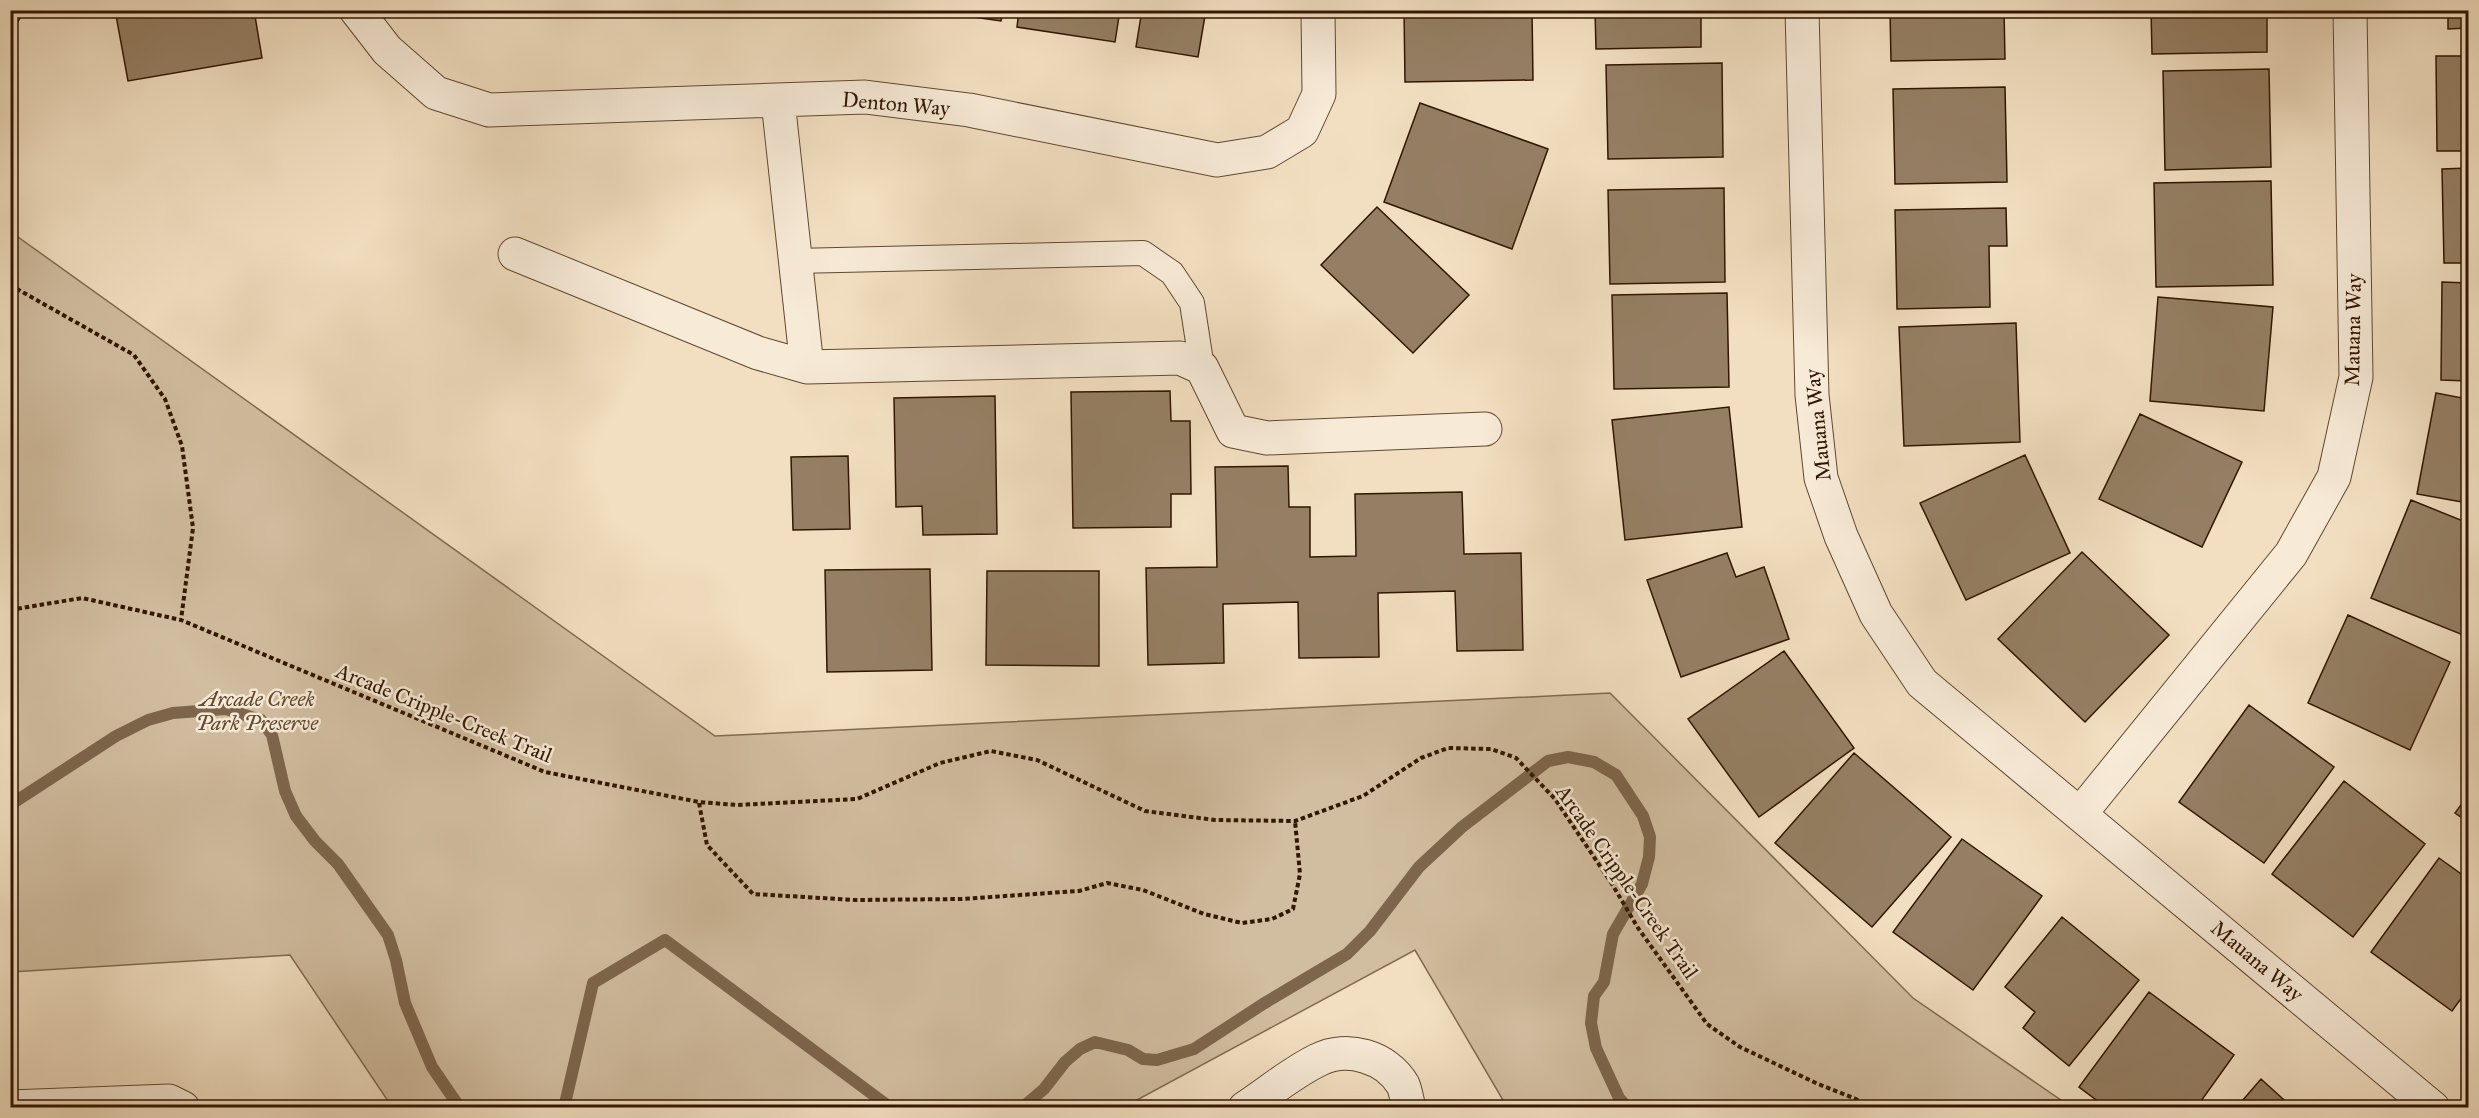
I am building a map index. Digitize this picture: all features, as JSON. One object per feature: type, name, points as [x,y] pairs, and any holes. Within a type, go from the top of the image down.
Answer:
[{"type":"street","name":"Denton Way","points":[[356,10],[387,50],[436,93],[489,110],[865,97],[969,110],[1217,160],[1267,152],[1302,132],[1319,94],[1318,10]]},
{"type":"street","name":"Mauana Way","points":[[1802,10],[1812,396],[1821,478],[1834,517],[1876,615],[1922,683],[2433,1107]]},
{"type":"street","name":"Mauana Way","points":[[2080,814],[2291,554],[2334,477],[2356,377],[2350,10]]},
{"type":"street","points":[[778,101],[807,366]]},
{"type":"street","points":[[515,254],[758,353],[807,366],[1180,358],[1202,368],[1233,431],[1267,438],[1485,429]]},
{"type":"street","points":[[1245,1107],[1319,1059],[1344,1053],[1369,1057],[1384,1065],[1403,1085],[1409,1107]]},
{"type":"street","points":[[10,1107],[169,1101],[183,1107]]},
{"type":"lane","points":[[795,261],[1143,253],[1172,273],[1192,303],[1202,368]]},
{"type":"path","points":[[10,285],[134,355],[165,399],[182,446],[193,528],[181,620]]},
{"type":"path","name":"Arcade Cripple-Creek Trail","points":[[10,610],[82,598],[181,620],[545,772],[699,802],[737,805],[856,799],[940,764],[991,752],[1037,760],[1145,811],[1215,820],[1294,821],[1363,796],[1421,758],[1448,748],[1491,749],[1516,758],[1555,799],[1612,884],[1638,928],[1707,1024],[1740,1047],[1818,1084],[1856,1099],[1868,1107]]},
{"type":"path","points":[[699,802],[707,845],[753,894],[855,900],[961,899],[1079,891],[1107,884],[1143,890],[1204,914],[1242,923],[1272,919],[1293,909],[1300,874],[1294,821]]},
{"type":"green space","name":"Arcade Creek Park Preserve","points":[[11,232],[715,736],[1610,693],[1913,998],[2071,1107],[1507,1107],[1415,950],[1124,1107],[392,1107],[290,955],[11,972]]},
{"type":"building","points":[[115,10],[254,10],[262,58],[128,81]]},
{"type":"building","points":[[544,10],[651,10],[651,14],[544,16]]},
{"type":"building","points":[[923,10],[1003,10],[1001,21]]},
{"type":"building","points":[[1019,10],[1120,10],[1115,42],[1017,27]]},
{"type":"building","points":[[1142,10],[1206,10],[1198,57],[1136,47]]},
{"type":"building","points":[[1404,10],[1532,10],[1533,80],[1405,82]]},
{"type":"building","points":[[1595,10],[1701,10],[1701,47],[1596,49]]},
{"type":"building","points":[[1890,10],[2004,10],[2005,59],[1891,61]]},
{"type":"building","points":[[2151,10],[2267,10],[2267,52],[2152,54]]},
{"type":"building","points":[[2448,10],[2468,10],[2468,28],[2448,29]]},
{"type":"building","points":[[10,13],[20,18],[10,35]]},
{"type":"building","points":[[2436,56],[2468,56],[2468,151],[2437,151]]},
{"type":"building","points":[[1722,63],[1723,157],[1608,159],[1606,65]]},
{"type":"building","points":[[2269,69],[2271,167],[2165,170],[2163,71]]},
{"type":"building","points":[[2005,87],[2007,182],[1895,184],[1893,89]]},
{"type":"building","points":[[1420,103],[1548,149],[1512,249],[1384,202]]},
{"type":"building","points":[[2468,168],[2468,263],[2444,263],[2442,169]]},
{"type":"building","points":[[2271,181],[2273,285],[2156,287],[2154,183]]},
{"type":"building","points":[[1724,188],[1725,282],[1610,284],[1608,190]]},
{"type":"building","points":[[1377,207],[1469,295],[1413,353],[1321,265]]},
{"type":"building","points":[[2006,208],[2007,246],[1989,246],[1990,307],[1897,309],[1895,210]]},
{"type":"building","points":[[2442,282],[2468,283],[2468,381],[2441,380]]},
{"type":"building","points":[[1727,293],[1729,387],[1614,389],[1612,295]]},
{"type":"building","points":[[2158,297],[2273,307],[2264,411],[2150,401]]},
{"type":"building","points":[[2016,323],[2020,442],[1904,446],[1899,327]]},
{"type":"building","points":[[1170,391],[1171,421],[1190,421],[1191,494],[1171,494],[1171,527],[1073,528],[1071,392]]},
{"type":"building","points":[[2436,393],[2468,399],[2468,503],[2417,494]]},
{"type":"building","points":[[995,396],[997,534],[923,535],[922,506],[896,507],[894,398]]},
{"type":"building","points":[[1729,407],[1742,527],[1625,540],[1612,420]]},
{"type":"building","points":[[2140,414],[2242,462],[2202,547],[2099,499]]},
{"type":"building","points":[[2025,455],[2070,553],[1966,600],[1920,503]]},
{"type":"building","points":[[848,456],[850,529],[793,530],[791,457]]},
{"type":"building","points":[[1288,466],[1289,507],[1310,507],[1310,557],[1356,556],[1355,494],[1462,492],[1464,554],[1521,553],[1523,650],[1457,651],[1455,591],[1378,593],[1379,657],[1299,658],[1298,602],[1223,604],[1224,663],[1148,665],[1146,568],[1217,567],[1215,467]]},
{"type":"building","points":[[2411,500],[2468,523],[2468,637],[2371,598]]},
{"type":"building","points":[[2082,552],[2169,635],[2085,722],[1998,639]]},
{"type":"building","points":[[1727,553],[1736,577],[1764,567],[1789,639],[1681,677],[1647,580]]},
{"type":"building","points":[[930,569],[932,670],[827,672],[825,570]]},
{"type":"building","points":[[987,571],[1099,571],[1099,666],[986,665]]},
{"type":"building","points":[[2348,615],[2450,662],[2410,750],[2308,703]]},
{"type":"building","points":[[1784,651],[1854,748],[1759,817],[1688,719]]},
{"type":"building","points":[[2249,705],[2334,767],[2264,863],[2179,802]]},
{"type":"building","points":[[1854,753],[1951,837],[1872,927],[1775,843]]},
{"type":"building","points":[[2344,781],[2425,844],[2353,937],[2272,874]]},
{"type":"building","points":[[2468,795],[2468,822],[2455,813]]},
{"type":"building","points":[[1962,839],[2042,896],[1973,990],[1893,932]]},
{"type":"building","points":[[2439,858],[2468,879],[2468,989],[2452,1011],[2371,952]]},
{"type":"building","points":[[2062,917],[2139,980],[2069,1066],[2023,1028],[2035,1012],[2005,987]]},
{"type":"building","points":[[2149,992],[2234,1055],[2196,1108],[2107,1108],[2079,1087]]},
{"type":"building","points":[[2261,1079],[2293,1108],[2236,1108]]},
{"type":"waterway","points":[[10,805],[116,736],[148,720],[173,713],[226,709],[261,720],[272,735],[285,791],[296,816],[315,841],[338,864],[388,935],[405,1003],[432,1067],[460,1108]]},
{"type":"waterway","points":[[1022,1108],[1044,1089],[1065,1062],[1080,1049],[1095,1042],[1128,1050],[1143,1059],[1157,1060],[1194,1049],[1263,1004],[1347,954],[1370,931],[1419,867],[1462,827],[1548,761],[1568,757],[1594,762],[1616,775],[1643,816],[1650,837],[1649,857],[1642,884],[1613,934],[1604,982],[1594,996],[1591,1023],[1596,1048],[1619,1098],[1628,1108]]},
{"type":"waterway","points":[[564,1108],[593,983],[665,940],[891,1108]]}]
